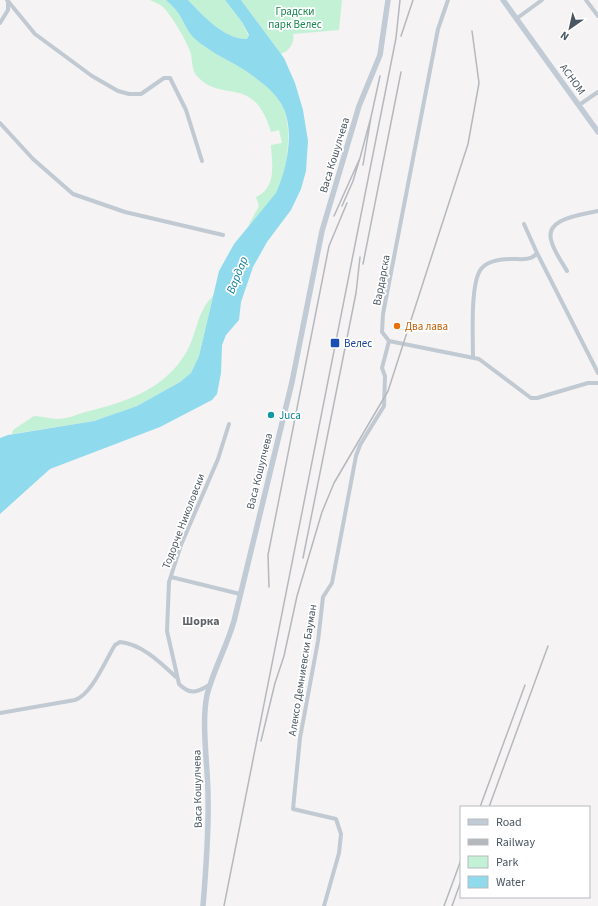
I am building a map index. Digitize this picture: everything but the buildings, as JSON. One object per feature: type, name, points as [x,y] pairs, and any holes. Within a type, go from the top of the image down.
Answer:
[{"type":"main road","name":"Васа Кошулчева","points":[[203,906],[208,842],[205,717],[207,696],[229,639],[292,382],[323,225],[356,118],[380,54],[386,26],[388,0]]},
{"type":"main road","name":"АСНОМ","points":[[503,0],[598,132]]},
{"type":"street","points":[[0,23],[8,10],[8,0]]},
{"type":"street","points":[[8,0],[35,34],[96,78],[118,91],[129,94],[142,94],[164,78],[170,78],[186,110],[202,161]]},
{"type":"street","name":"Вардарска","points":[[389,341],[382,332],[383,314],[438,29],[448,0]]},
{"type":"street","points":[[516,19],[542,0]]},
{"type":"street","points":[[586,0],[598,16]]},
{"type":"street","points":[[579,105],[598,92]]},
{"type":"street","points":[[0,123],[33,159],[73,194],[125,212],[223,235]]},
{"type":"street","points":[[567,271],[551,242],[552,230],[559,221],[598,211]]},
{"type":"street","points":[[524,224],[537,253],[598,373]]},
{"type":"street","points":[[473,357],[473,307],[480,270],[500,259],[531,258],[537,253]]},
{"type":"street","points":[[389,341],[473,357],[485,362],[531,398],[538,398],[588,383],[598,383]]},
{"type":"street","name":"Алексо Демниевски Бауман","points":[[324,906],[335,872],[341,834],[336,819],[293,809],[300,738],[318,641],[323,597],[332,583],[356,456],[360,445],[384,406],[385,376],[382,368],[389,341]]},
{"type":"street","name":"Тодорче Николовски","points":[[211,683],[198,692],[192,693],[184,689],[176,677],[169,645],[166,621],[171,577],[184,539],[218,459],[229,424]]},
{"type":"street","points":[[171,577],[240,594]]},
{"type":"street","points":[[0,713],[75,700],[82,696],[94,681],[115,646],[120,642],[144,651],[176,677]]},
{"type":"green space","points":[[150,0],[166,0],[177,12],[188,31],[195,39],[213,52],[241,67],[258,79],[272,92],[283,108],[286,116],[288,145],[283,177],[276,194],[248,226],[259,206],[256,197],[263,193],[272,175],[271,145],[282,143],[279,130],[271,132],[264,114],[255,102],[246,96],[206,84],[196,75],[193,69],[190,51],[178,28],[163,7]]},
{"type":"green space","points":[[188,0],[225,0],[242,22],[249,37],[247,39],[238,38],[222,31],[207,19]]},
{"type":"green space","name":"Градски парк Велес","points":[[241,0],[342,0],[339,30],[293,34],[291,46],[287,51],[281,54]]},
{"type":"green space","points":[[213,296],[199,356],[191,373],[180,382],[137,406],[94,421],[12,434],[13,430],[34,416],[55,419],[68,418],[129,399],[156,385],[168,375],[187,351],[200,315]]},
{"type":"water","name":"Вардар","points":[[166,0],[188,0],[207,19],[222,31],[238,38],[247,39],[249,35],[242,22],[225,0],[241,0],[284,58],[295,83],[303,110],[308,141],[306,171],[301,189],[291,210],[267,242],[253,267],[241,302],[239,320],[226,335],[222,345],[221,373],[217,394],[212,400],[160,427],[50,469],[0,514],[0,438],[8,435],[94,421],[137,406],[180,382],[191,373],[199,356],[219,271],[234,244],[276,193],[283,175],[289,144],[289,134],[286,115],[280,102],[270,90],[252,75],[207,48],[195,39],[188,31],[177,12]]},
{"type":"railway","points":[[224,906],[396,38],[400,0]]},
{"type":"railway","points":[[401,36],[413,0]]},
{"type":"railway","points":[[261,741],[275,683],[284,656],[297,596],[322,512],[334,483],[388,391],[468,144],[479,83],[472,31]]},
{"type":"railway","points":[[363,264],[401,72]]},
{"type":"railway","points":[[371,117],[380,76]]},
{"type":"railway","points":[[360,158],[371,117],[363,165]]},
{"type":"railway","points":[[334,216],[360,158],[353,181],[342,206]]},
{"type":"railway","points":[[269,587],[268,555],[329,246],[347,203]]},
{"type":"railway","points":[[303,558],[356,293],[360,257]]},
{"type":"railway","points":[[489,806],[548,646]]},
{"type":"railway","points":[[480,806],[525,685]]},
{"type":"railway","points":[[444,906],[460,863]]},
{"type":"railway","points":[[452,906],[460,884]]},
{"type":"place","name":"Два лава","points":[[397,326]]},
{"type":"place","name":"Велес","points":[[335,343]]},
{"type":"place","name":"Juca","points":[[271,415]]},
{"type":"district","name":"Шорка","points":[[201,621]]}]
